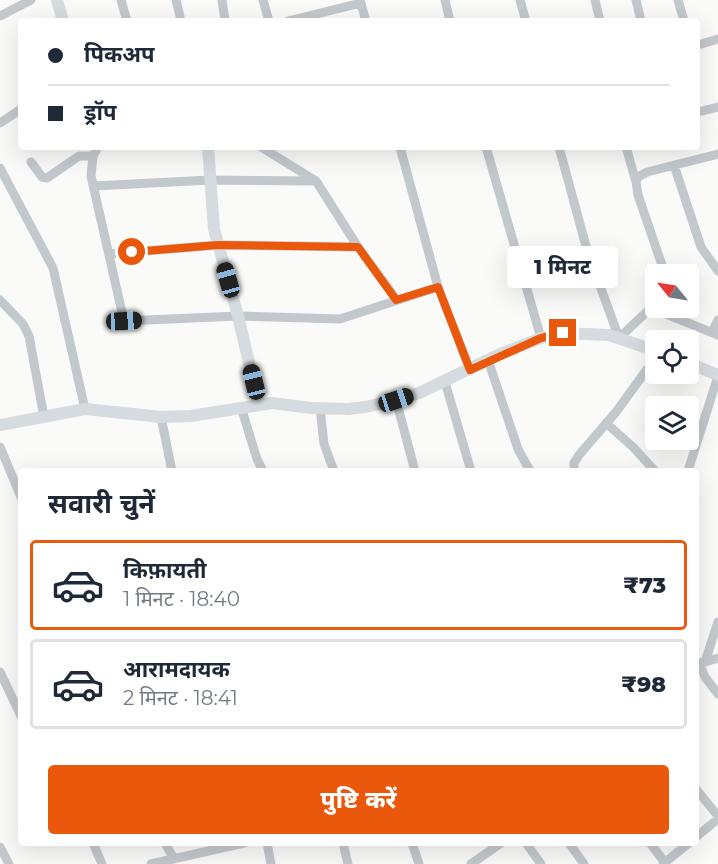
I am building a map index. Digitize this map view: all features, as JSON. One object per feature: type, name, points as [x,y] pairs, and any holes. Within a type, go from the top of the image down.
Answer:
[{"type":"street","points":[[0,16],[31,0]]},
{"type":"street","points":[[57,0],[62,18]]},
{"type":"street","points":[[121,0],[127,18]]},
{"type":"street","points":[[176,0],[180,18]]},
{"type":"street","points":[[222,0],[225,18]]},
{"type":"street","points":[[263,0],[268,18]]},
{"type":"street","points":[[325,0],[328,11]]},
{"type":"street","points":[[445,0],[449,18]]},
{"type":"street","points":[[520,0],[525,18]]},
{"type":"street","points":[[595,0],[599,18]]},
{"type":"street","points":[[636,0],[640,18]]},
{"type":"street","points":[[678,0],[683,18]]},
{"type":"street","points":[[300,18],[361,1],[365,18]]},
{"type":"street","points":[[700,44],[718,39]]},
{"type":"street","points":[[700,112],[718,107]]},
{"type":"street","points":[[0,123],[18,111]]},
{"type":"street","points":[[96,150],[91,165],[94,186],[124,321],[238,316],[340,320],[438,287]]},
{"type":"street","points":[[208,150],[214,229],[259,405]]},
{"type":"street","points":[[266,150],[316,181],[358,247],[396,300]]},
{"type":"street","points":[[401,150],[438,287],[470,370]]},
{"type":"street","points":[[487,150],[541,338]]},
{"type":"street","points":[[562,150],[586,250],[619,338]]},
{"type":"street","points":[[627,150],[638,195],[662,264]]},
{"type":"street","points":[[636,182],[638,177],[647,172],[718,154]]},
{"type":"street","points":[[31,162],[42,177],[47,178],[79,156],[93,156]]},
{"type":"street","points":[[675,165],[701,247],[717,266]]},
{"type":"street","points":[[0,168],[53,268],[85,409]]},
{"type":"street","points":[[94,186],[210,180],[316,181]]},
{"type":"street","points":[[110,254],[218,245],[358,247]]},
{"type":"street","points":[[0,300],[23,324],[29,336],[44,417]]},
{"type":"street","points":[[619,338],[645,315]]},
{"type":"street","points":[[682,318],[715,333],[718,320]]},
{"type":"street","points":[[0,425],[85,409],[161,417],[191,416],[241,406],[272,403],[348,409],[396,400],[445,382],[488,360],[541,338],[563,333],[591,333],[619,338],[645,347]]},
{"type":"street","points":[[488,360],[518,449],[528,468]]},
{"type":"street","points":[[689,468],[718,375],[699,367]]},
{"type":"street","points":[[574,468],[574,463],[579,456],[626,400],[645,373]]},
{"type":"street","points":[[445,382],[470,468]]},
{"type":"street","points":[[396,400],[414,468]]},
{"type":"street","points":[[241,406],[262,468]]},
{"type":"street","points":[[320,408],[324,444],[333,468]]},
{"type":"street","points":[[161,417],[171,468]]},
{"type":"street","points":[[606,423],[652,468]]},
{"type":"street","points":[[0,447],[18,490]]},
{"type":"street","points":[[718,622],[700,662],[705,677],[718,694]]},
{"type":"street","points":[[700,662],[718,658]]},
{"type":"street","points":[[0,672],[18,710]]},
{"type":"street","points":[[699,793],[718,818],[699,834]]},
{"type":"street","points":[[94,846],[102,864]]},
{"type":"street","points":[[167,846],[174,859]]},
{"type":"street","points":[[151,864],[231,846]]},
{"type":"street","points":[[268,846],[271,864]]},
{"type":"street","points":[[344,846],[348,864]]},
{"type":"street","points":[[413,846],[419,864]]},
{"type":"street","points":[[471,864],[497,846]]},
{"type":"street","points":[[528,846],[541,864]]},
{"type":"street","points":[[571,846],[584,864]]},
{"type":"street","points":[[652,846],[664,864],[685,846]]},
{"type":"street","points":[[0,847],[9,864]]},
{"type":"route","points":[[132,252],[218,245],[358,247],[396,300],[438,287],[470,370],[500,354],[541,338],[563,333]]}]
